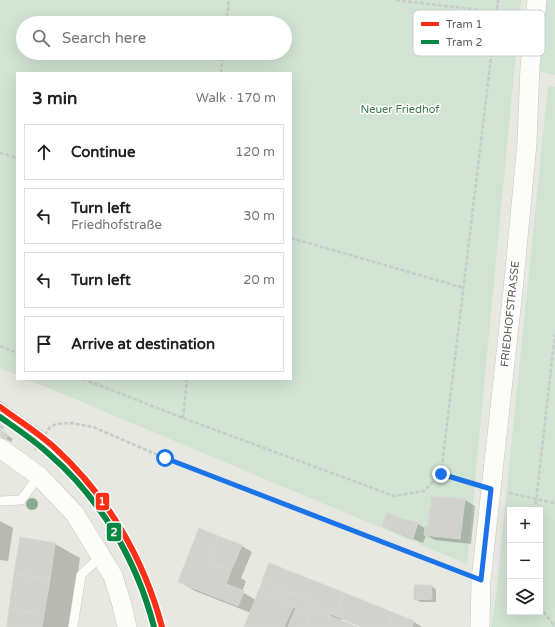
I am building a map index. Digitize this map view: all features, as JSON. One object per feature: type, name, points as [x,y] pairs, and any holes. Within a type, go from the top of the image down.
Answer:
[{"type":"street","name":"FRIEDHOFSTRASSE","points":[[536,10],[537,0]]},
{"type":"street","name":"FRIEDHOFSTRASSE","points":[[480,627],[481,580],[527,143],[531,56]]},
{"type":"street","points":[[0,448],[39,476],[75,514],[113,576],[127,627]]},
{"type":"lane","points":[[0,501],[21,500],[39,476]]},
{"type":"lane","points":[[72,627],[81,575],[101,556]]},
{"type":"path","points":[[227,16],[229,0]]},
{"type":"path","points":[[396,0],[480,10]]},
{"type":"path","points":[[497,10],[498,0]]},
{"type":"path","points":[[86,380],[183,418],[394,496],[424,491],[441,474],[492,56]]},
{"type":"path","points":[[221,72],[222,60]]},
{"type":"path","points":[[0,153],[16,158]]},
{"type":"path","points":[[292,238],[464,288]]},
{"type":"path","points":[[535,507],[555,334]]},
{"type":"path","points":[[0,346],[16,353]]},
{"type":"path","points":[[183,418],[188,380]]},
{"type":"path","points":[[0,402],[45,434],[50,427],[56,424],[72,423],[92,427],[173,461],[481,580]]},
{"type":"path","points":[[441,474],[491,489],[555,503]]},
{"type":"path","points":[[543,612],[555,627]]},
{"type":"green space","name":"Neuer Friedhof","points":[[0,0],[521,0],[520,10],[413,10],[413,56],[516,56],[467,564],[29,380],[292,380],[292,72],[16,72],[16,375],[0,368]]},
{"type":"green space","points":[[544,0],[555,0],[555,75],[536,71],[538,56],[545,56],[545,10],[543,10]]},
{"type":"green space","points":[[548,86],[555,87],[555,627],[491,627],[496,595]]},
{"type":"building","points":[[0,429],[8,435],[5,440],[0,436]]},
{"type":"building","points":[[432,495],[433,497],[465,499],[460,539],[424,535],[425,526],[428,527],[430,514],[428,511],[430,511],[432,499],[430,497]]},
{"type":"building","points":[[387,513],[418,523],[413,538],[382,526]]},
{"type":"building","points":[[199,528],[218,536],[208,562],[231,571],[226,584],[244,591],[238,606],[178,582]]},
{"type":"building","points":[[218,536],[242,545],[231,571],[208,562]]},
{"type":"building","points":[[20,537],[55,543],[50,579],[14,574]]},
{"type":"building","points":[[269,563],[345,593],[336,613],[311,603],[312,601],[262,581]]},
{"type":"building","points":[[14,574],[50,579],[44,614],[9,609]]},
{"type":"building","points":[[263,581],[289,592],[284,603],[258,592]]},
{"type":"building","points":[[414,585],[431,585],[432,599],[414,600]]},
{"type":"building","points":[[258,592],[293,607],[284,627],[244,627]]},
{"type":"building","points":[[289,592],[312,601],[311,603],[315,605],[311,614],[284,603]]},
{"type":"building","points":[[345,593],[394,613],[388,627],[362,627],[331,614],[332,612],[336,613]]},
{"type":"building","points":[[315,605],[332,612],[326,627],[306,627]]},
{"type":"building","points":[[296,608],[311,614],[306,627],[288,627]]},
{"type":"building","points":[[9,609],[44,614],[42,627],[7,627]]},
{"type":"building","points":[[394,613],[414,621],[412,627],[388,627]]},
{"type":"building","points":[[330,616],[357,627],[326,627]]},
{"type":"tram line","name":"1","points":[[0,407],[36,432],[56,449],[75,468],[108,508],[122,530],[145,577],[162,627]]},
{"type":"tram line","name":"2","points":[[0,417],[49,454],[68,472],[101,511],[115,533],[138,578],[154,627]]},
{"type":"route","points":[[165,458],[481,580],[491,489],[441,474]]}]
